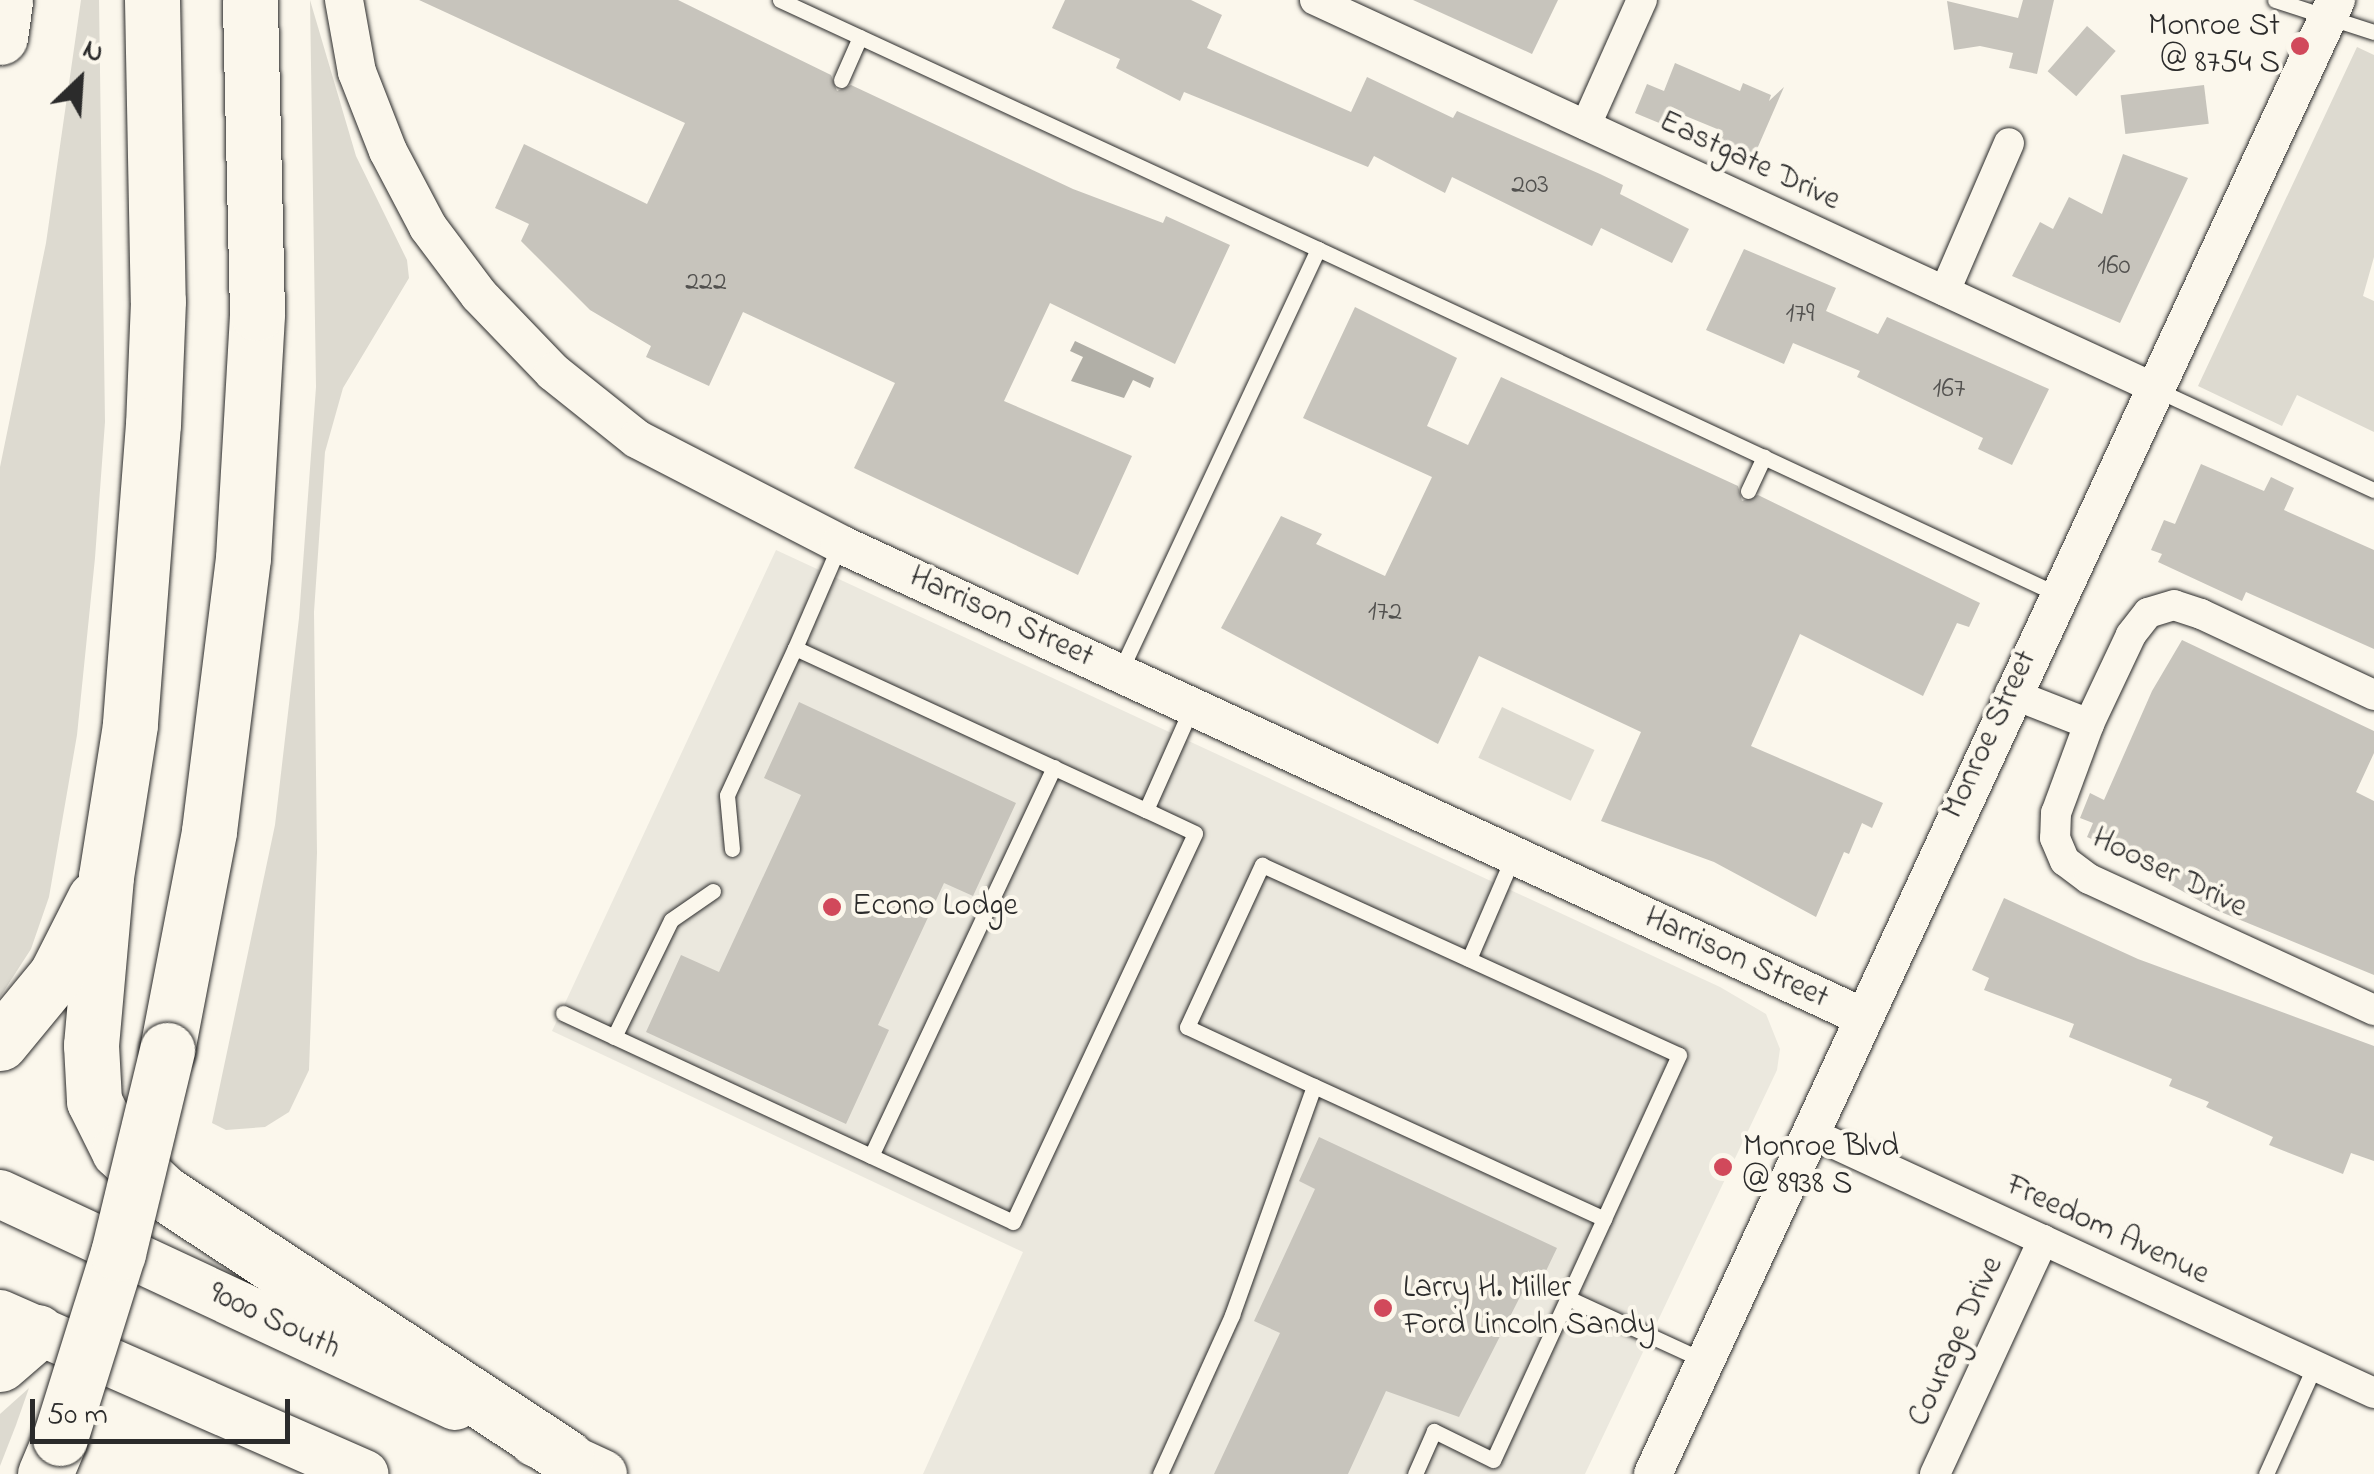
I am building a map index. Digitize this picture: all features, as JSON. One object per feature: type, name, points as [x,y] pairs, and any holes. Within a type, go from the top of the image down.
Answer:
[{"type":"highway","points":[[0,36],[5,0]]},
{"type":"highway","points":[[152,0],[158,301],[153,424],[130,724],[106,877],[91,1075],[102,1126],[119,1151],[164,1193],[584,1466]]},
{"type":"highway","points":[[52,1456],[118,1253],[167,1050],[209,831],[243,558],[257,295],[250,0]]},
{"type":"highway","points":[[0,1043],[56,975],[106,877]]},
{"type":"main road","name":"9000 South","points":[[0,1194],[584,1466]]},
{"type":"main road","points":[[12,1336],[364,1474]]},
{"type":"street","name":"Harrison Street","points":[[344,0],[358,72],[388,152],[428,228],[479,295],[553,372],[637,438],[840,544],[1863,1017]]},
{"type":"street","name":"Eastgate Drive","points":[[1315,0],[2152,388]]},
{"type":"street","points":[[1586,125],[1642,0]]},
{"type":"street","name":"Monroe Street","points":[[1653,1474],[2010,693],[2332,9]]},
{"type":"street","points":[[1945,292],[2009,143]]},
{"type":"street","points":[[2010,693],[2089,724],[2130,635],[2148,614],[2174,605],[2374,694]]},
{"type":"street","name":"Hooser Drive","points":[[2089,724],[2056,814],[2055,838],[2064,862],[2374,1010]]},
{"type":"street","name":"Freedom Avenue","points":[[1811,1133],[2374,1393]]},
{"type":"street","name":"Courage Drive","points":[[1935,1474],[2043,1240]]},
{"type":"lane","points":[[780,0],[2057,594]]},
{"type":"lane","points":[[2275,0],[2332,9],[2374,32]]},
{"type":"lane","points":[[841,80],[860,37]]},
{"type":"lane","points":[[1119,673],[1318,250]]},
{"type":"lane","points":[[2152,388],[2374,490]]},
{"type":"lane","points":[[1748,491],[1764,457]]},
{"type":"lane","points":[[732,849],[728,795],[840,544]]},
{"type":"lane","points":[[563,1013],[1012,1222],[1195,833],[795,648]]},
{"type":"lane","points":[[1146,810],[1192,707]]},
{"type":"lane","points":[[870,1156],[1054,767]]},
{"type":"lane","points":[[1469,958],[1513,857]]},
{"type":"lane","points":[[1415,1474],[1434,1431],[1490,1467],[1568,1298],[1679,1055],[1262,865],[1186,1026],[1604,1219]]},
{"type":"lane","points":[[614,1037],[671,920],[713,891]]},
{"type":"lane","points":[[1160,1474],[1232,1315],[1314,1086]]},
{"type":"lane","points":[[1568,1298],[1705,1361]]},
{"type":"lane","points":[[2266,1474],[2315,1365]]},
{"type":"shaded area","points":[[81,0],[99,0],[105,422],[95,558],[77,735],[49,897],[31,949],[0,997],[0,467],[46,243]]},
{"type":"shaded area","points":[[310,0],[356,156],[407,260],[409,278],[343,388],[325,452],[314,612],[317,853],[309,1070],[289,1112],[265,1127],[226,1130],[212,1123],[275,825],[299,618],[316,387]]},
{"type":"shaded area","points":[[2357,47],[2374,55],[2374,257],[2363,296],[2374,301],[2374,432],[2297,395],[2282,426],[2198,386]]},
{"type":"shaded area","points":[[1075,341],[1154,378],[1150,388],[1133,380],[1124,398],[1071,381],[1083,357],[1070,351]]},
{"type":"shaded area","points":[[776,550],[1720,987],[1766,1014],[1780,1049],[1777,1070],[1585,1474],[923,1474],[1023,1252],[552,1031]]},
{"type":"shaded area","points":[[1502,707],[1594,750],[1571,801],[1478,758]]},
{"type":"shaded area","points":[[29,1388],[16,1425],[0,1466],[0,1414]]},
{"type":"building","points":[[419,0],[678,0],[831,75],[837,91],[851,85],[1073,189],[1163,223],[1166,216],[1230,245],[1175,364],[1050,303],[1004,401],[1132,456],[1078,575],[854,468],[895,383],[743,312],[709,386],[646,357],[651,346],[590,310],[521,241],[529,224],[495,208],[524,144],[647,204],[685,123]]},
{"type":"building","points":[[1065,0],[1191,0],[1222,15],[1207,48],[1351,112],[1367,77],[1453,118],[1457,111],[1600,174],[1623,185],[1620,194],[1689,229],[1672,263],[1601,228],[1592,246],[1452,177],[1445,193],[1374,156],[1368,167],[1184,92],[1180,101],[1116,68],[1120,59],[1052,28]]},
{"type":"building","points":[[1413,0],[1558,0],[1532,54]]},
{"type":"building","points":[[2023,0],[2054,0],[2037,74],[2009,68],[2013,53],[1980,46],[1954,50],[1947,1],[2018,18]]},
{"type":"building","points":[[2087,26],[2116,51],[2076,96],[2048,71]]},
{"type":"building","points":[[1675,63],[1740,91],[1743,83],[1771,95],[1769,101],[1784,87],[1754,156],[1718,140],[1722,131],[1671,110],[1664,125],[1635,113],[1647,84],[1664,91]]},
{"type":"building","points":[[2204,85],[2209,124],[2125,134],[2121,95]]},
{"type":"building","points":[[2123,154],[2188,178],[2120,323],[2012,276],[2040,222],[2053,229],[2069,197],[2102,214]]},
{"type":"building","points":[[1744,249],[1836,288],[1826,311],[1878,334],[1887,317],[2049,389],[2012,465],[1978,449],[1983,438],[1857,377],[1860,371],[1793,343],[1784,364],[1706,330]]},
{"type":"building","points":[[1355,307],[1457,358],[1427,426],[1468,445],[1501,377],[1738,486],[1742,501],[1758,495],[1980,603],[1969,627],[1957,623],[1923,696],[1800,634],[1751,746],[1883,803],[1872,828],[1862,823],[1849,854],[1844,852],[1816,917],[1714,862],[1601,821],[1641,732],[1479,656],[1438,744],[1221,628],[1281,516],[1322,534],[1316,544],[1385,576],[1432,477],[1303,418]]},
{"type":"building","points":[[2201,464],[2264,491],[2271,477],[2294,488],[2284,510],[2374,550],[2374,649],[2246,592],[2242,601],[2158,562],[2162,554],[2151,550],[2164,520],[2175,524]]},
{"type":"building","points":[[2182,640],[2374,731],[2374,753],[2356,792],[2374,801],[2374,975],[2216,910],[2141,868],[2144,862],[2087,837],[2093,823],[2080,818],[2090,793],[2104,800],[2152,691]]},
{"type":"building","name":"Econo Lodge","points":[[799,702],[1016,803],[973,896],[944,883],[878,1025],[889,1030],[846,1124],[646,1032],[681,955],[719,972],[801,795],[764,778]]},
{"type":"building","points":[[2004,898],[2138,959],[2374,1046],[2374,1161],[2351,1153],[2343,1174],[2269,1145],[2273,1137],[2206,1107],[2209,1102],[2169,1086],[2172,1079],[2069,1037],[2074,1024],[1984,990],[1989,978],[1972,970]]},
{"type":"building","name":"Larry H. Miller Ford Lincoln Sandy","points":[[1319,1137],[1557,1248],[1534,1296],[1523,1291],[1459,1417],[1386,1391],[1348,1474],[1214,1474],[1280,1333],[1254,1321],[1315,1189],[1299,1181]]},
{"type":"place","name":"Monroe St @ 8754 S","points":[[2300,46]]},
{"type":"place","name":"Econo Lodge","points":[[832,907]]},
{"type":"place","name":"Monroe Blvd @ 8938 S","points":[[1723,1167]]},
{"type":"place","name":"Larry H. Miller Ford Lincoln Sandy","points":[[1383,1308]]}]
